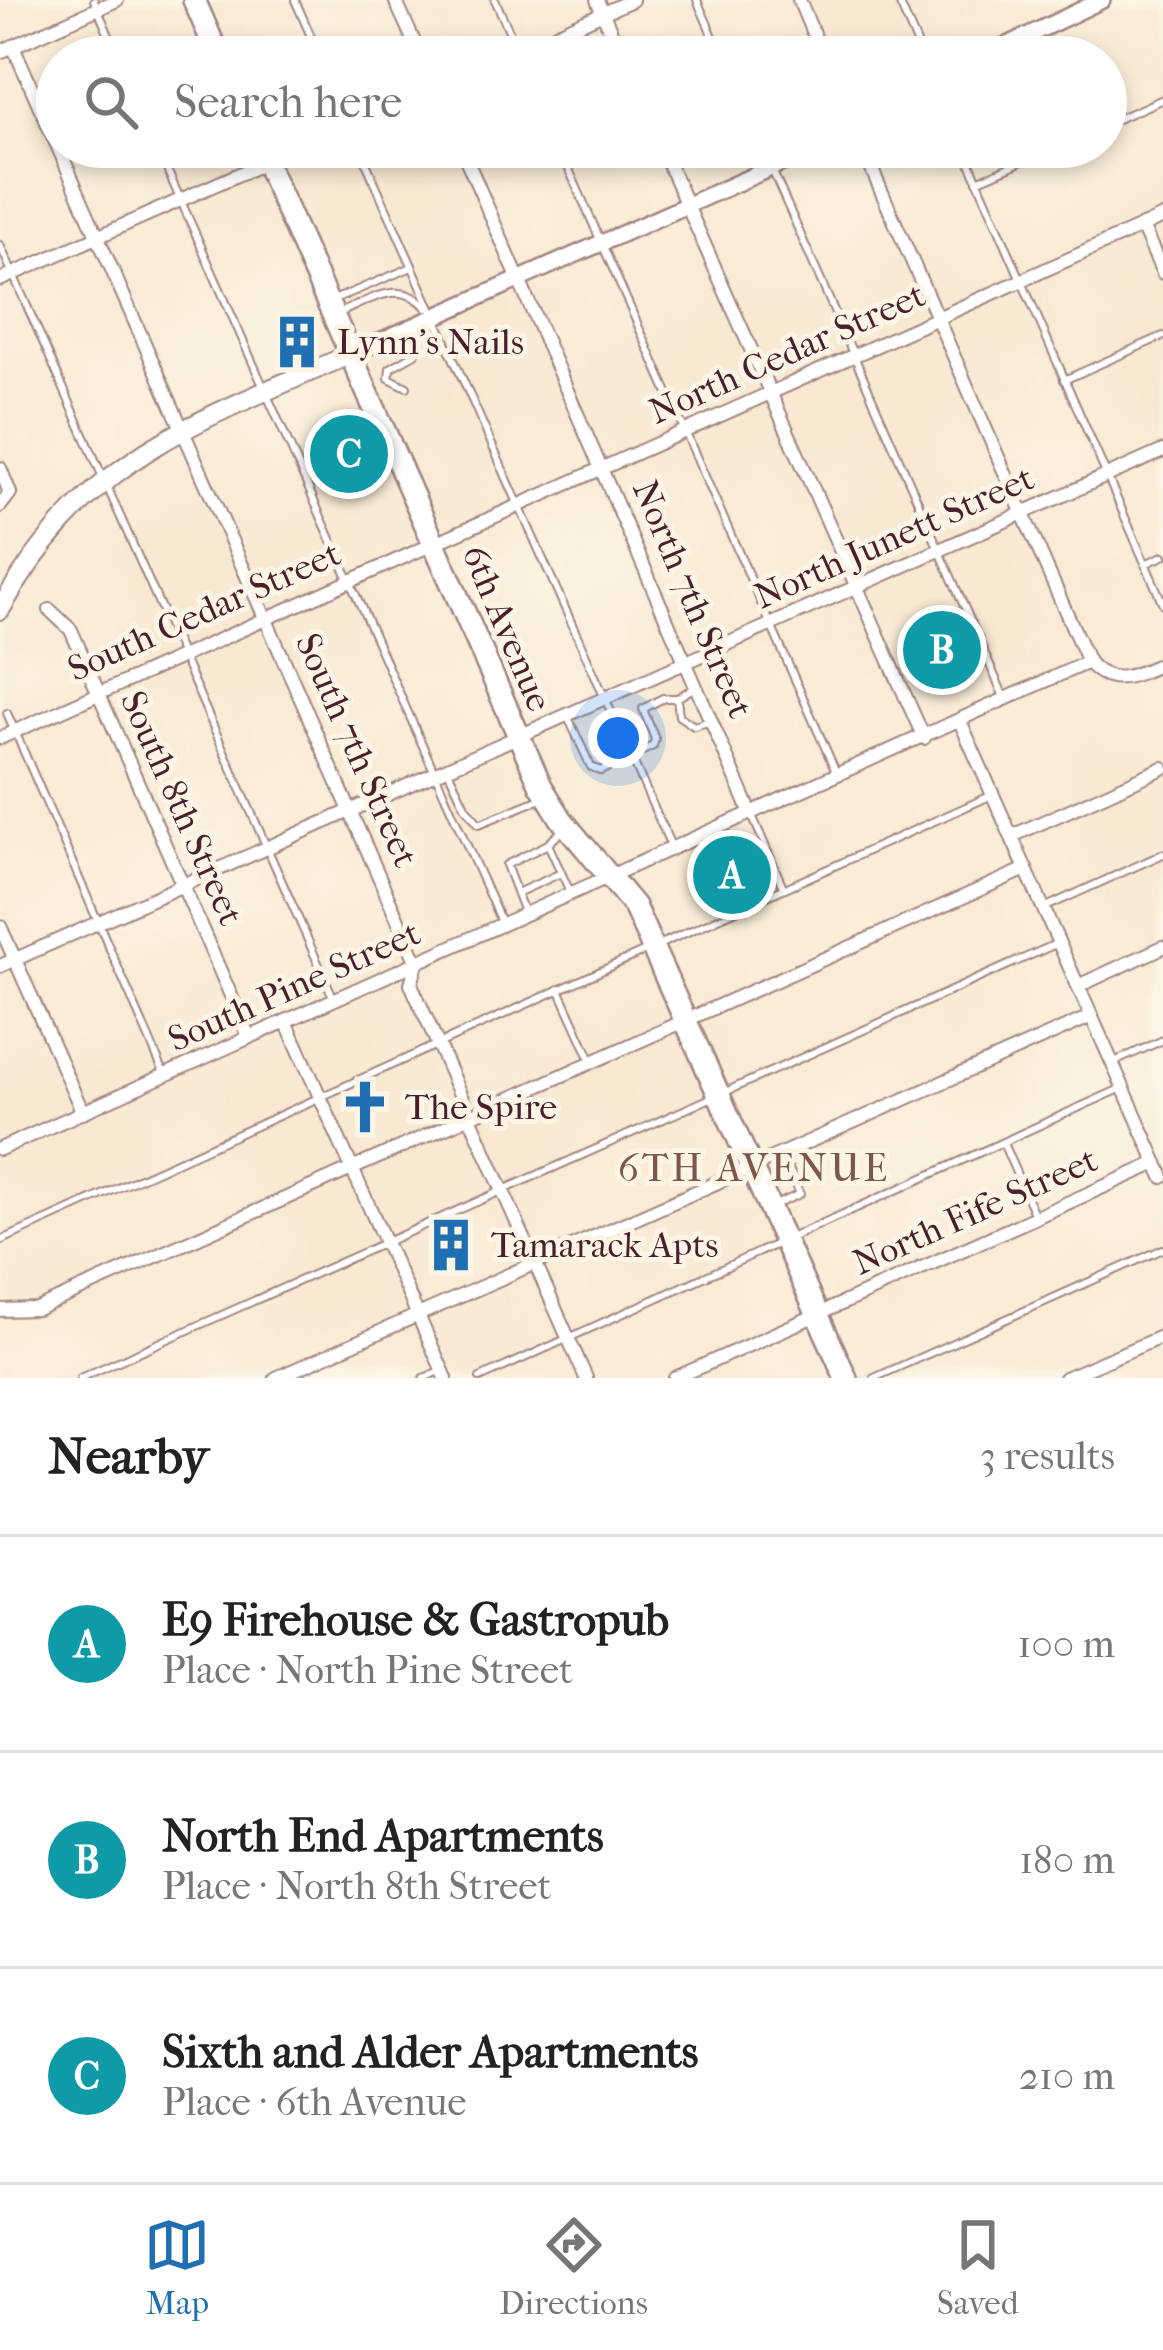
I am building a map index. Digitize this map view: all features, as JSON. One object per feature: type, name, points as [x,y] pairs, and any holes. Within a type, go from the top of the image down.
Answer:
[{"type":"main road","points":[[194,0],[210,36]]},
{"type":"main road","name":"6th Avenue","points":[[268,168],[546,796],[630,898],[846,1378]]},
{"type":"main road","points":[[0,610],[36,553],[104,480],[182,428],[351,354]]},
{"type":"street","points":[[7,49],[96,4],[117,0]]},
{"type":"street","points":[[395,0],[411,36]]},
{"type":"street","points":[[548,36],[600,7],[632,0]]},
{"type":"street","points":[[799,0],[814,36]]},
{"type":"street","points":[[1027,36],[1102,0]]},
{"type":"street","points":[[600,7],[613,36]]},
{"type":"street","name":"South 7th Street","points":[[7,49],[36,105]]},
{"type":"street","name":"South 7th Street","points":[[67,168],[352,811],[417,963],[411,984],[586,1378]]},
{"type":"street","points":[[6,278],[180,200],[238,168]]},
{"type":"street","name":"North 7th Street","points":[[469,168],[751,813]]},
{"type":"street","points":[[670,168],[924,737]]},
{"type":"street","points":[[871,168],[1088,662],[1103,676],[1124,678],[1163,663]]},
{"type":"street","points":[[351,354],[772,169]]},
{"type":"street","name":"North Cedar Street","points":[[435,544],[1163,217]]},
{"type":"street","points":[[1142,226],[1163,273]]},
{"type":"street","name":"North Junett Street","points":[[0,967],[1163,451]]},
{"type":"street","points":[[0,468],[5,502]]},
{"type":"street","name":"South Cedar Street","points":[[0,738],[435,544]]},
{"type":"street","name":"South 8th Street","points":[[50,610],[71,630],[249,1037]]},
{"type":"street","name":"South Pine Street","points":[[0,1149],[1088,662]]},
{"type":"street","points":[[960,721],[1160,1170]]},
{"type":"street","points":[[1012,836],[1163,768]]},
{"type":"street","points":[[2,1306],[37,1309],[1026,869]]},
{"type":"street","points":[[0,926],[83,1113]]},
{"type":"street","points":[[1078,986],[1163,947]]},
{"type":"street","points":[[276,1378],[1091,1016]]},
{"type":"street","points":[[286,1021],[444,1374]]},
{"type":"street","points":[[1145,1136],[1161,1129]]},
{"type":"street","name":"North Fife Street","points":[[675,1378],[1036,1217],[1160,1170]]},
{"type":"street","points":[[1065,1378],[1163,1336]]},
{"type":"lane","points":[[295,0],[311,36]]},
{"type":"lane","points":[[495,0],[507,36]]},
{"type":"lane","points":[[697,0],[713,36]]},
{"type":"lane","points":[[898,0],[914,36]]},
{"type":"lane","points":[[96,4],[109,36]]},
{"type":"lane","points":[[1127,115],[1163,99]]},
{"type":"lane","points":[[166,168],[348,582],[440,771],[502,925]]},
{"type":"lane","points":[[368,168],[672,849]]},
{"type":"lane","points":[[568,168],[837,775]]},
{"type":"lane","points":[[972,168],[1163,604]]},
{"type":"lane","points":[[977,181],[1006,168]]},
{"type":"lane","points":[[772,169],[1005,700]]},
{"type":"lane","points":[[0,245],[6,278],[104,480],[334,999]]},
{"type":"lane","points":[[331,309],[412,267]]},
{"type":"lane","points":[[331,309],[393,290],[416,296],[434,316]]},
{"type":"lane","points":[[1064,380],[1163,337]]},
{"type":"lane","points":[[407,387],[389,378],[390,368],[415,354]]},
{"type":"lane","points":[[1145,564],[1163,556]]},
{"type":"lane","points":[[567,715],[595,771],[655,744],[644,707],[698,686]]},
{"type":"lane","points":[[677,698],[684,722],[697,726],[712,720]]},
{"type":"lane","points":[[7,713],[166,1076]]},
{"type":"lane","points":[[440,771],[479,824],[546,796]]},
{"type":"lane","points":[[0,1241],[993,794]]},
{"type":"lane","points":[[751,813],[784,888]]},
{"type":"lane","points":[[525,914],[506,865],[548,844],[568,826]]},
{"type":"lane","points":[[548,844],[571,895]]},
{"type":"lane","points":[[1043,908],[1163,854]]},
{"type":"lane","points":[[517,893],[561,873]]},
{"type":"lane","points":[[80,1378],[1059,943]]},
{"type":"lane","points":[[559,989],[592,1063]]},
{"type":"lane","points":[[1112,1063],[1163,1040]]},
{"type":"lane","points":[[480,1378],[1124,1088]]},
{"type":"lane","points":[[1003,1142],[1036,1217]]},
{"type":"lane","points":[[770,1208],[800,1195],[782,1154]]},
{"type":"lane","points":[[874,1378],[1163,1249]]},
{"type":"lane","points":[[709,1363],[716,1377]]},
{"type":"lane","points":[[424,1378],[444,1374]]},
{"type":"place","name":"Lynn's Nails","points":[[297,342]]},
{"type":"place","name":"Sixth and Alder Apartments","points":[[349,454]]},
{"type":"place","name":"North End Apartments","points":[[942,650]]},
{"type":"place","name":"E9 Firehouse & Gastropub","points":[[732,875]]},
{"type":"place","name":"The Spire","points":[[365,1107]]},
{"type":"place","name":"Tamarack Apts","points":[[451,1245]]},
{"type":"district","name":"6TH AVENUE","points":[[754,1168]]}]
